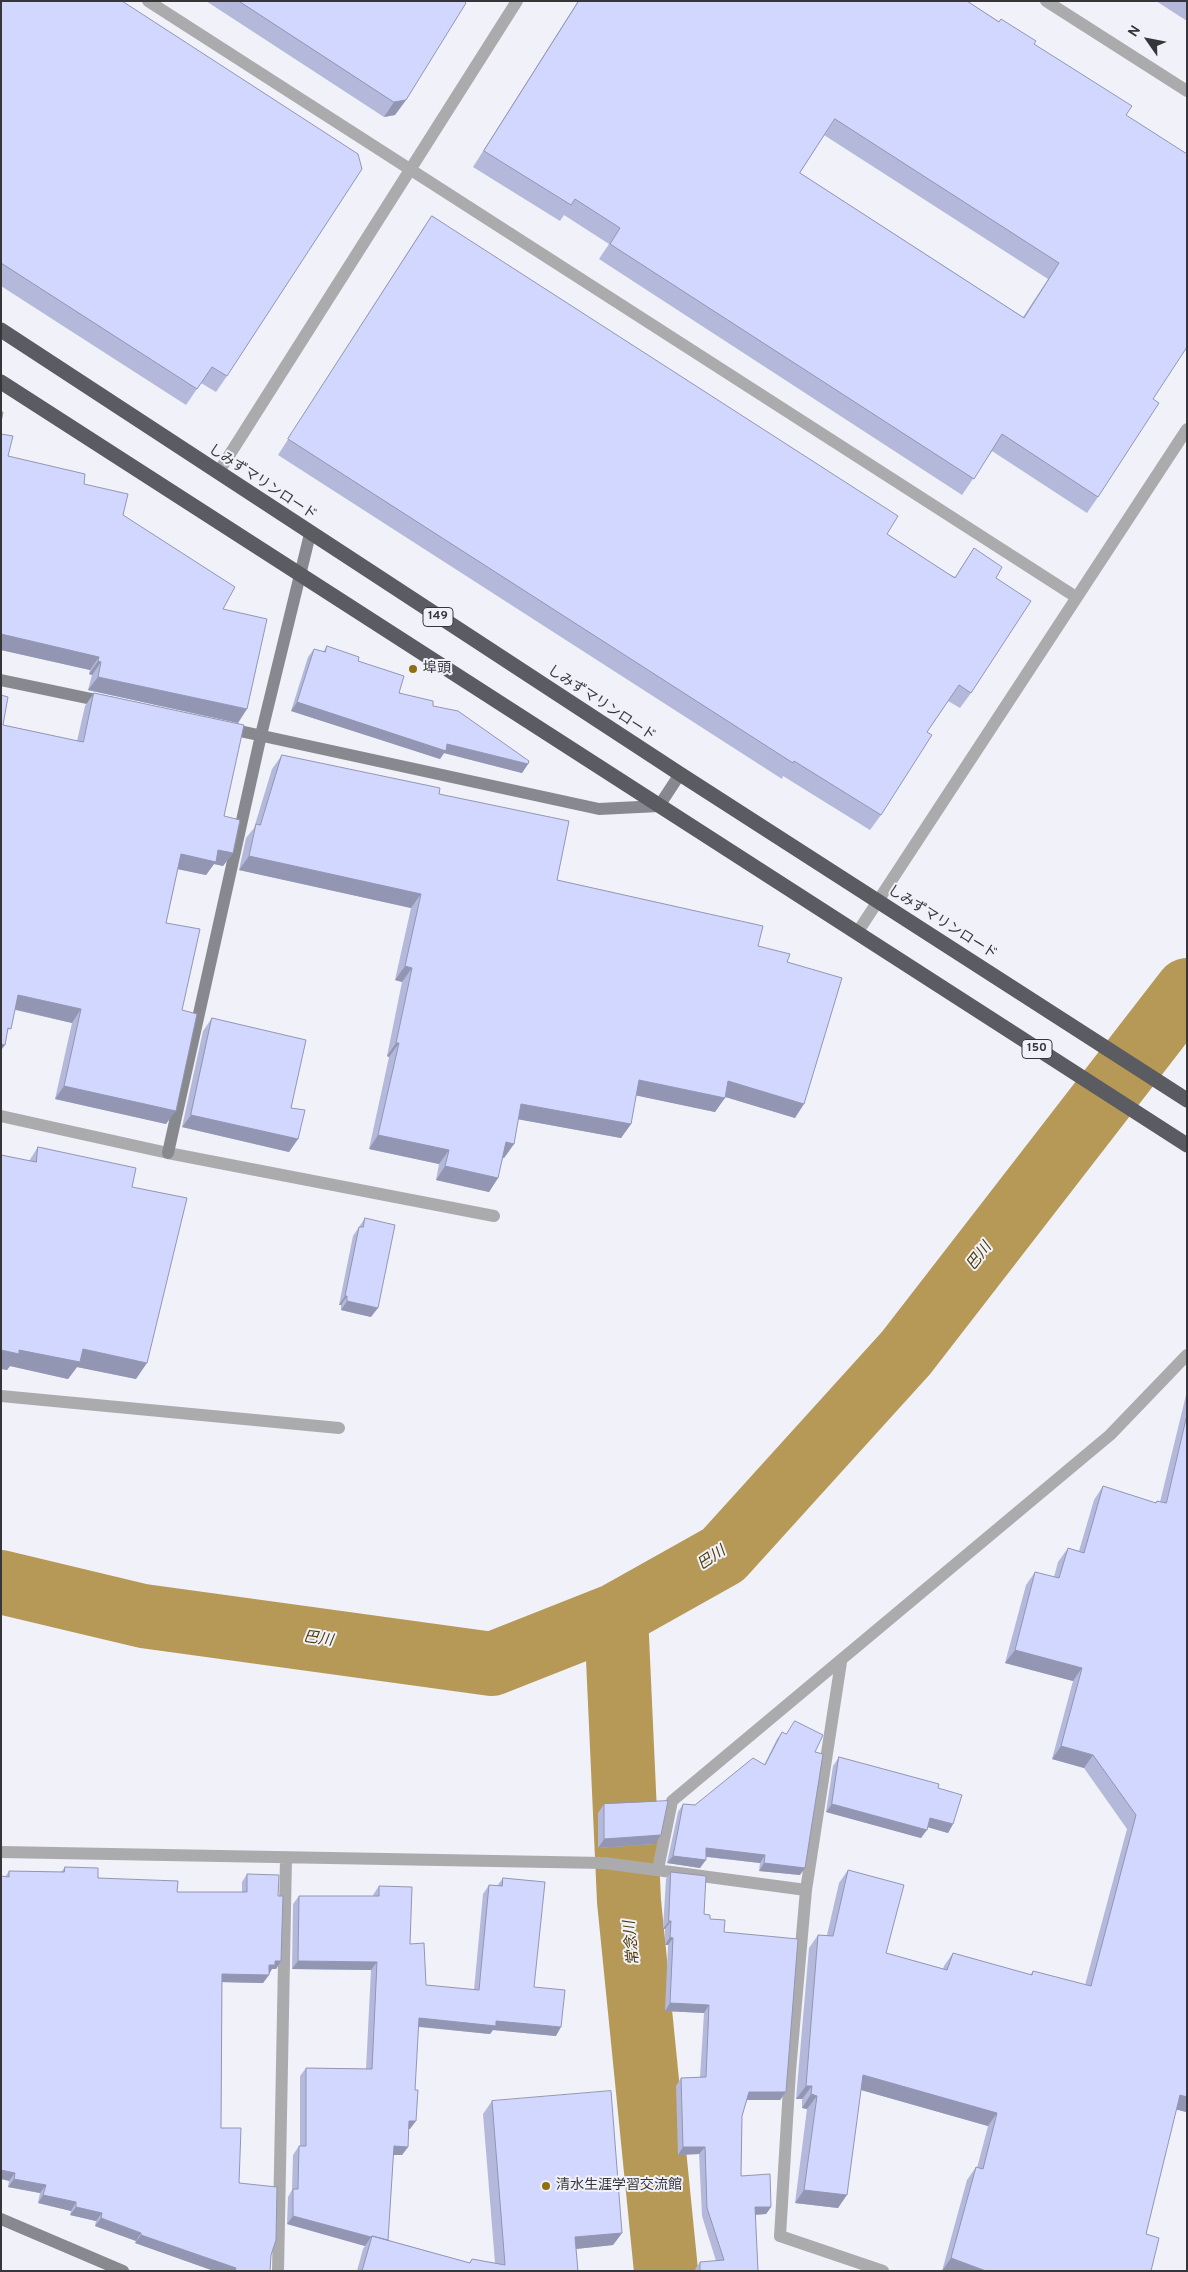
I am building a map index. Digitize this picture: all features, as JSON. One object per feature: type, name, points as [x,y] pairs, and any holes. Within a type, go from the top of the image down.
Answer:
[{"type":"highway","name":"しみずマリンロード","points":[[1,330],[310,534],[1187,1100]]},
{"type":"highway","points":[[1,382],[857,932]]},
{"type":"highway","name":"150","points":[[857,932],[1187,1145]]},
{"type":"street","points":[[148,1],[1076,597]]},
{"type":"street","points":[[218,474],[517,1]]},
{"type":"street","points":[[1046,1],[1187,92]]},
{"type":"street","points":[[857,932],[1187,429]]},
{"type":"street","points":[[168,1153],[261,735],[310,534]]},
{"type":"street","points":[[1,680],[117,704]]},
{"type":"street","points":[[213,725],[599,808],[659,806],[680,774]]},
{"type":"street","points":[[1,1116],[168,1153],[494,1216]]},
{"type":"street","points":[[658,1869],[672,1801],[841,1662],[1110,1435],[1187,1355]]},
{"type":"street","points":[[1,1396],[339,1428]]},
{"type":"street","points":[[841,1662],[806,1890],[790,2072],[780,2236],[883,2271]]},
{"type":"street","points":[[1,1852],[604,1863],[806,1890]]},
{"type":"street","points":[[278,2271],[286,1858]]},
{"type":"street","points":[[1,2220],[124,2271]]},
{"type":"building","points":[[1,1],[122,1],[358,154],[362,169],[227,376],[212,367],[197,389],[1,263]]},
{"type":"building","points":[[239,1],[464,1],[466,3],[406,100],[394,102]]},
{"type":"building","points":[[579,1],[967,1],[999,22],[1001,19],[1036,41],[1034,44],[1132,106],[1126,115],[1187,154],[1187,347],[1153,399],[1159,403],[1098,497],[1002,434],[974,479],[610,244],[620,228],[575,199],[571,205],[484,151]],"holes":[[[835,119],[1059,263],[1024,318],[800,173]]]},
{"type":"building","points":[[432,216],[898,516],[887,534],[947,573],[955,578],[974,548],[1002,567],[996,578],[1031,601],[971,693],[959,685],[927,732],[932,735],[881,815],[794,761],[793,763],[288,439]]},
{"type":"building","points":[[1,434],[13,436],[8,456],[85,474],[84,484],[128,494],[123,515],[235,587],[223,609],[267,619],[247,709],[98,677],[101,662],[98,661],[99,657],[1,634]]},
{"type":"building","points":[[327,646],[359,657],[358,661],[404,676],[399,693],[433,701],[433,706],[458,711],[529,761],[528,764],[447,744],[446,751],[297,702],[314,649],[325,652]]},
{"type":"building","points":[[94,693],[244,725],[224,816],[240,820],[233,853],[218,850],[216,862],[181,854],[166,923],[200,929],[182,1010],[197,1014],[176,1111],[64,1086],[81,1009],[18,995],[11,1029],[8,1028],[5,1045],[1,1044],[1,695],[8,697],[3,725],[83,742]]},
{"type":"building","points":[[282,755],[440,788],[439,794],[569,821],[557,880],[763,926],[758,946],[790,954],[787,962],[842,978],[804,1104],[728,1081],[725,1098],[639,1080],[631,1124],[521,1104],[514,1144],[506,1142],[498,1178],[445,1166],[449,1150],[378,1135],[399,1043],[396,1043],[412,968],[405,966],[421,894],[249,856],[256,824],[260,825]]},
{"type":"building","points":[[212,1018],[306,1040],[291,1108],[305,1110],[298,1139],[191,1115]]},
{"type":"building","points":[[38,1147],[136,1168],[132,1187],[187,1198],[147,1363],[83,1349],[80,1362],[19,1350],[19,1354],[1,1350],[1,1155],[36,1162]]},
{"type":"building","points":[[365,1218],[395,1225],[378,1308],[347,1301],[347,1296],[345,1296],[359,1227],[363,1227]]},
{"type":"building","points":[[1187,1415],[1187,2097],[1180,2095],[1146,2234],[1159,2238],[1151,2271],[986,2271],[951,2258],[976,2167],[983,2169],[997,2113],[863,2075],[847,2195],[804,2190],[817,2096],[811,2094],[812,2086],[806,2086],[818,1935],[833,1936],[848,1870],[904,1885],[886,1953],[947,1970],[953,1953],[1032,1975],[1033,1971],[1091,1986],[1136,1815],[1093,1755],[1061,1746],[1082,1668],[1015,1650],[1035,1572],[1059,1578],[1068,1548],[1084,1553],[1103,1486],[1156,1503],[1157,1501],[1166,1503]]},
{"type":"building","points":[[795,1721],[823,1735],[815,1752],[823,1754],[805,1868],[764,1863],[765,1855],[706,1848],[706,1860],[673,1856],[683,1804],[695,1805],[753,1758],[765,1765],[782,1732],[786,1734]]},
{"type":"building","points":[[839,1757],[939,1784],[938,1788],[962,1795],[953,1824],[930,1818],[927,1830],[832,1804]]},
{"type":"building","points":[[668,1801],[661,1835],[604,1839],[604,1804]]},
{"type":"building","points":[[65,1867],[98,1868],[98,1878],[178,1881],[177,1892],[247,1892],[247,1874],[279,1875],[278,1896],[283,1896],[281,1961],[275,1961],[275,1965],[269,1965],[269,1975],[222,1974],[221,2128],[241,2128],[239,2183],[277,2187],[276,2240],[271,2255],[270,2271],[235,2271],[236,2268],[141,2235],[141,2233],[101,2218],[102,2213],[76,2207],[76,2202],[43,2195],[46,2185],[14,2179],[15,2173],[1,2170],[1,1876],[9,1877],[9,1871],[64,1872]]},
{"type":"building","points":[[671,1872],[706,1876],[704,1914],[710,1915],[710,1919],[725,1920],[724,1932],[798,1939],[786,2092],[749,2092],[742,2116],[741,2176],[770,2174],[771,2207],[755,2207],[758,2271],[700,2271],[700,2262],[724,2260],[707,2208],[705,2147],[683,2147],[681,2078],[706,2077],[709,2005],[670,2003],[673,1938],[670,1937],[671,1921],[669,1921]]},
{"type":"building","points":[[503,1878],[545,1882],[534,1987],[565,1990],[561,2027],[496,2021],[496,2026],[419,2018],[415,2090],[418,2090],[416,2121],[409,2121],[408,2147],[394,2146],[388,2240],[293,2216],[293,2189],[298,2189],[299,2146],[306,2146],[306,2068],[372,2069],[377,1962],[298,1961],[299,1896],[379,1896],[379,1886],[412,1887],[410,1944],[424,1943],[426,1985],[479,1990],[489,1885],[502,1886]]},
{"type":"building","points":[[611,2091],[622,2233],[575,2237],[578,2271],[362,2271],[372,2236],[470,2263],[472,2259],[505,2265],[492,2101]]},
{"type":"waterway","name":"巴川","points":[[1,1582],[143,1616],[492,1664],[616,1615],[723,1555],[906,1353],[1187,990]]},
{"type":"waterway","name":"常念川","points":[[616,1615],[629,1901],[666,2271]]},
{"type":"place","name":"埠頭","points":[[413,669]]},
{"type":"place","name":"清水生涯学習交流館","points":[[546,2186]]}]
